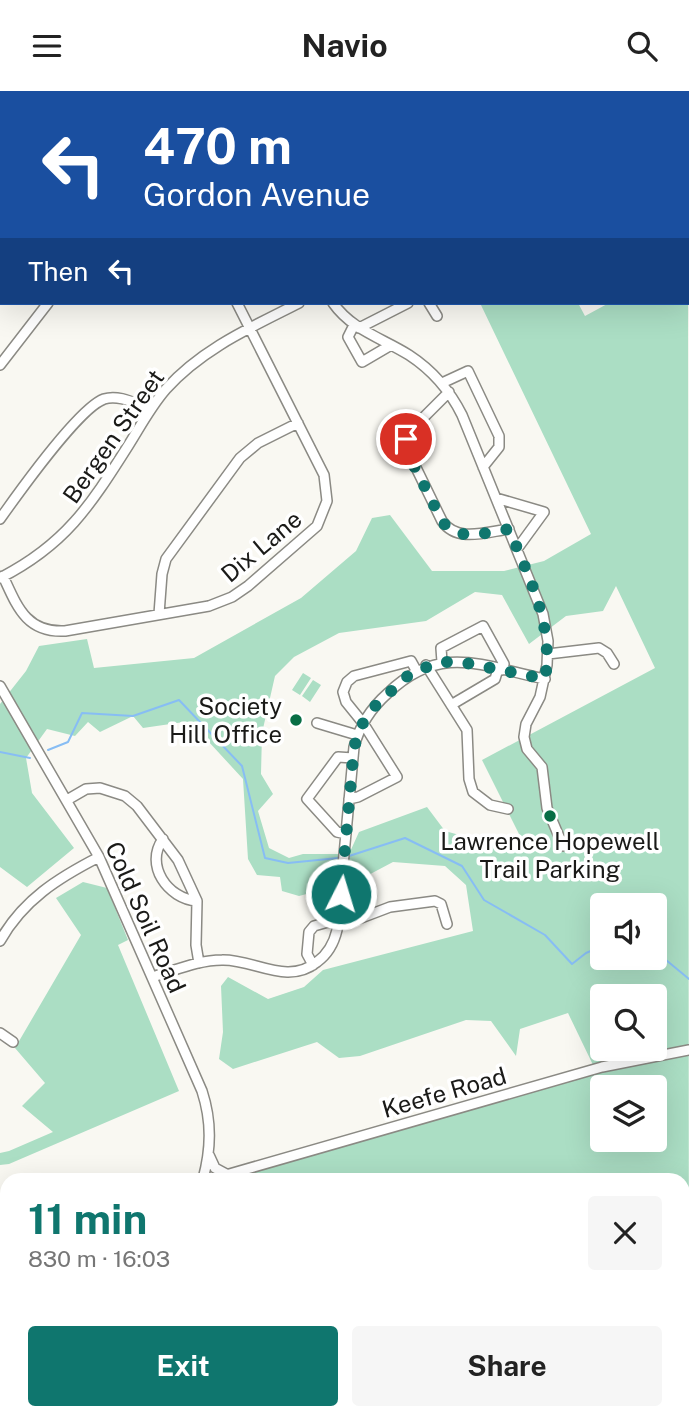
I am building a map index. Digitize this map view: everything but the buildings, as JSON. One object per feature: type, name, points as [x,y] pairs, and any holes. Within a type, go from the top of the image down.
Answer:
[{"type":"street","points":[[0,365],[46,305]]},
{"type":"street","name":"Dix Lane","points":[[2,577],[24,616],[36,625],[65,631],[209,606],[232,597],[317,526],[325,509],[327,484],[238,305]]},
{"type":"street","name":"Bergen Street","points":[[2,577],[44,552],[82,515],[164,391],[192,363],[221,343],[295,305]]},
{"type":"street","points":[[335,305],[356,327],[421,363],[442,383],[463,415],[543,614],[548,654],[545,679],[540,697],[524,730],[524,737],[527,749],[542,767],[547,808],[563,846]]},
{"type":"street","points":[[391,345],[362,362],[348,337],[356,327],[404,305]]},
{"type":"street","points":[[430,305],[437,316]]},
{"type":"street","points":[[442,383],[468,371],[499,436],[499,447],[484,467]]},
{"type":"street","points":[[449,392],[408,434],[406,450],[449,530],[465,535],[509,529]]},
{"type":"street","points":[[0,519],[46,457],[97,402],[117,398],[151,409]]},
{"type":"street","points":[[159,614],[166,559],[235,464],[258,443],[298,423]]},
{"type":"street","points":[[496,498],[544,512],[517,549]]},
{"type":"street","points":[[442,662],[441,648],[483,626],[504,664],[495,679],[451,705]]},
{"type":"street","points":[[548,654],[599,648],[607,653],[614,664]]},
{"type":"street","points":[[349,799],[397,777],[344,697],[344,687],[357,675],[411,661],[416,670]]},
{"type":"street","points":[[152,977],[211,961],[232,960],[287,973],[313,965],[332,946],[338,923],[353,758],[357,736],[363,723],[387,694],[426,665],[461,662],[545,679]]},
{"type":"street","points":[[426,665],[468,735],[469,779],[473,792],[490,805],[508,809]]},
{"type":"street","name":"Cold Soil Road","points":[[0,685],[99,857],[205,1102],[210,1126],[209,1154],[204,1173]]},
{"type":"street","points":[[317,723],[357,736]]},
{"type":"street","points":[[346,834],[338,832],[307,799],[338,757],[353,758]]},
{"type":"street","points":[[67,800],[93,787],[121,795],[137,806],[178,860],[197,901],[196,945],[200,963]]},
{"type":"street","points":[[163,839],[156,850],[157,870],[161,880],[184,899],[197,901]]},
{"type":"street","points":[[0,941],[18,915],[38,894],[61,877],[99,857]]},
{"type":"street","points":[[313,965],[307,954],[311,928],[328,922],[348,923],[390,907],[435,901],[441,904],[447,924]]},
{"type":"street","points":[[0,1033],[13,1042]]},
{"type":"street","name":"Keefe Road","points":[[235,1173],[602,1067],[689,1050]]},
{"type":"street","points":[[209,1154],[215,1168],[224,1173]]},
{"type":"green space","points":[[481,305],[579,305],[585,316],[605,305],[688,305],[689,1173],[232,1173],[594,1067],[591,1061],[667,1061],[667,984],[590,984],[590,1059],[568,1013],[520,1029],[516,1056],[491,1021],[466,1020],[360,1056],[339,1058],[317,1042],[233,1069],[219,1059],[223,1032],[221,986],[228,977],[268,999],[304,987],[323,970],[473,931],[466,885],[445,866],[393,862],[359,880],[299,896],[282,891],[280,877],[257,875],[248,859],[243,779],[208,741],[193,742],[184,722],[143,728],[133,716],[100,732],[88,722],[75,736],[47,729],[26,758],[32,793],[74,848],[27,887],[0,867],[0,704],[26,671],[39,646],[87,639],[94,668],[194,658],[301,598],[356,551],[372,518],[390,515],[432,571],[504,571],[544,561],[591,534]],"holes":[[[616,586],[655,668],[482,760],[522,840],[499,846],[445,831],[427,807],[359,832],[349,854],[303,854],[289,858],[269,848],[258,811],[273,794],[261,774],[262,733],[275,676],[294,657],[339,633],[426,621],[475,592],[502,595],[529,644],[566,616],[603,611]]]},
{"type":"green space","points":[[303,673],[311,678],[300,695],[292,690]]},
{"type":"green space","points":[[313,680],[321,685],[310,702],[302,696]]},
{"type":"green space","points":[[83,882],[107,888],[128,940],[118,945],[179,1091],[9,1164],[0,1165],[0,1153],[53,1132],[22,1106],[45,1083],[15,1048],[81,935],[56,898]]},
{"type":"waterway","points":[[48,750],[68,742],[82,713],[133,716],[179,700],[242,766],[265,858],[288,863],[338,858]]},
{"type":"waterway","points":[[0,752],[30,758]]},
{"type":"waterway","points":[[349,856],[405,838],[462,866],[484,900],[545,935],[572,964],[590,951]]},
{"type":"waterway","points":[[667,961],[689,979]]},
{"type":"place","name":"Society Hill Office","points":[[296,720]]},
{"type":"place","name":"Lawrence Hopewell Trail Parking","points":[[550,816]]},
{"type":"route","points":[[341,894],[354,747],[363,723],[376,705],[404,678],[426,665],[436,663],[461,662],[545,679],[548,641],[543,614],[509,529],[465,535],[449,530],[406,450],[406,439]]}]
